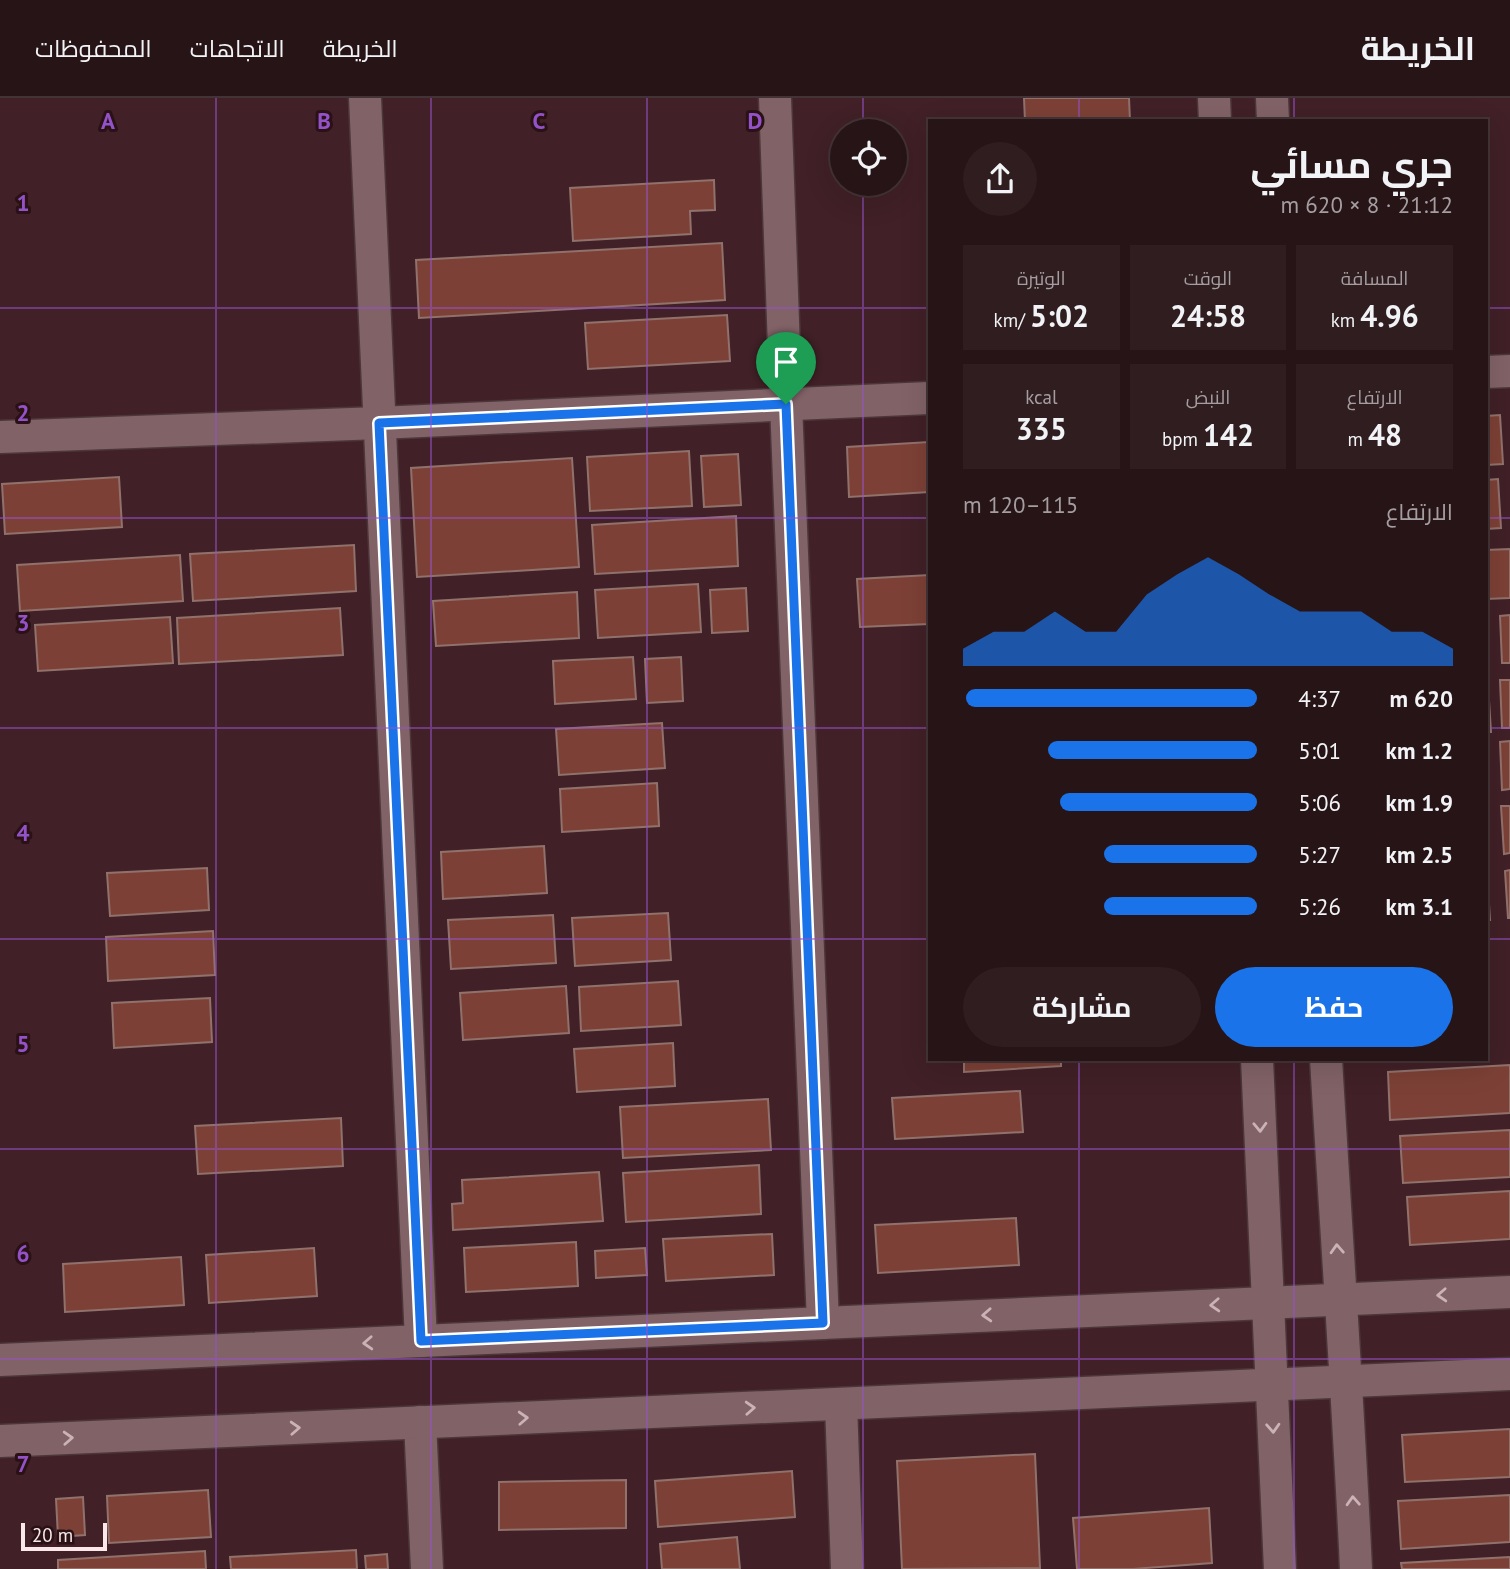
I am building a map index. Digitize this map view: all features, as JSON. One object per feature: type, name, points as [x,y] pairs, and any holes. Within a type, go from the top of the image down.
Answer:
[{"type":"street","points":[[365,98],[421,1341]]},
{"type":"street","points":[[775,98],[823,1323]]},
{"type":"street","points":[[1214,98],[1215,119]]},
{"type":"street","points":[[1272,98],[1273,119]]},
{"type":"street","points":[[1488,372],[1510,371]]},
{"type":"street","points":[[0,437],[928,398]]},
{"type":"street","points":[[1257,1061],[1280,1569]]},
{"type":"street","points":[[1326,1061],[1356,1569]]},
{"type":"street","points":[[0,1360],[1510,1292]]},
{"type":"street","points":[[0,1441],[1510,1374]]},
{"type":"street","points":[[841,1404],[847,1569]]},
{"type":"street","points":[[420,1422],[427,1569]]},
{"type":"shaded area","points":[[0,98],[1510,98],[1510,1569],[0,1569]]},
{"type":"building","points":[[1024,98],[1129,98],[1130,119],[1025,119]]},
{"type":"building","points":[[714,180],[715,210],[690,211],[691,234],[573,241],[570,188]]},
{"type":"building","points":[[722,243],[725,300],[419,318],[416,260]]},
{"type":"building","points":[[727,315],[730,361],[588,369],[585,323]]},
{"type":"building","points":[[1500,415],[1503,464],[1488,465],[1488,416]]},
{"type":"building","points":[[928,442],[928,492],[849,497],[847,447]]},
{"type":"building","points":[[689,451],[692,506],[590,511],[587,457]]},
{"type":"building","points":[[738,454],[741,505],[704,507],[701,456]]},
{"type":"building","points":[[572,458],[579,567],[417,577],[411,468]]},
{"type":"building","points":[[119,477],[122,527],[5,534],[2,484]]},
{"type":"building","points":[[1498,479],[1501,528],[1488,529],[1488,480]]},
{"type":"building","points":[[736,516],[738,566],[595,574],[592,525]]},
{"type":"building","points":[[354,545],[356,591],[193,601],[190,554]]},
{"type":"building","points":[[1510,549],[1510,598],[1488,599],[1488,550]]},
{"type":"building","points":[[180,555],[183,601],[20,611],[17,565]]},
{"type":"building","points":[[928,575],[928,624],[860,627],[857,579]]},
{"type":"building","points":[[698,584],[701,632],[598,638],[595,590]]},
{"type":"building","points":[[746,588],[748,631],[712,633],[710,590]]},
{"type":"building","points":[[577,592],[579,638],[436,646],[433,601]]},
{"type":"building","points":[[340,608],[343,655],[179,664],[177,618]]},
{"type":"building","points":[[1510,615],[1510,663],[1502,663],[1500,616]]},
{"type":"building","points":[[170,617],[173,663],[38,671],[35,625]]},
{"type":"building","points":[[633,657],[636,699],[555,704],[553,661]]},
{"type":"building","points":[[681,657],[683,701],[647,703],[645,659]]},
{"type":"building","points":[[1500,680],[1510,680],[1510,728],[1502,728]]},
{"type":"building","points":[[1488,684],[1491,732],[1488,732]]},
{"type":"building","points":[[662,723],[665,768],[559,775],[556,729]]},
{"type":"building","points":[[1510,741],[1510,789],[1502,790],[1500,742]]},
{"type":"building","points":[[657,783],[659,826],[562,832],[560,789]]},
{"type":"building","points":[[1501,806],[1510,806],[1510,853],[1504,854]]},
{"type":"building","points":[[544,846],[547,893],[443,899],[441,852]]},
{"type":"building","points":[[207,868],[209,910],[110,916],[107,873]]},
{"type":"building","points":[[1510,870],[1510,918],[1508,918],[1505,871]]},
{"type":"building","points":[[1488,888],[1490,920],[1488,920]]},
{"type":"building","points":[[668,913],[671,960],[575,966],[572,918]]},
{"type":"building","points":[[553,915],[556,963],[451,969],[448,920]]},
{"type":"building","points":[[213,931],[215,975],[108,981],[106,937]]},
{"type":"building","points":[[678,981],[681,1025],[581,1031],[579,987]]},
{"type":"building","points":[[566,986],[569,1033],[463,1040],[460,993]]},
{"type":"building","points":[[210,998],[212,1042],[114,1048],[112,1003]]},
{"type":"building","points":[[673,1043],[675,1086],[577,1092],[574,1049]]},
{"type":"building","points":[[964,1061],[1061,1061],[1061,1066],[964,1072]]},
{"type":"building","points":[[1510,1065],[1510,1113],[1390,1120],[1388,1072]]},
{"type":"building","points":[[1020,1091],[1023,1132],[895,1139],[892,1098]]},
{"type":"building","points":[[768,1099],[771,1150],[623,1158],[620,1107]]},
{"type":"building","points":[[341,1118],[343,1166],[198,1174],[195,1126]]},
{"type":"building","points":[[1510,1130],[1510,1177],[1403,1183],[1400,1136]]},
{"type":"building","points":[[759,1165],[761,1214],[626,1222],[623,1173]]},
{"type":"building","points":[[599,1172],[603,1221],[453,1230],[452,1204],[463,1203],[462,1180]]},
{"type":"building","points":[[1510,1191],[1510,1239],[1410,1245],[1407,1197]]},
{"type":"building","points":[[1016,1218],[1019,1265],[878,1273],[875,1225]]},
{"type":"building","points":[[772,1234],[774,1275],[666,1281],[663,1239]]},
{"type":"building","points":[[576,1242],[578,1286],[466,1292],[464,1248]]},
{"type":"building","points":[[314,1248],[317,1296],[209,1303],[206,1255]]},
{"type":"building","points":[[645,1248],[647,1275],[596,1278],[595,1251]]},
{"type":"building","points":[[181,1257],[184,1305],[65,1312],[63,1264]]},
{"type":"building","points":[[1510,1429],[1510,1477],[1405,1482],[1402,1435]]},
{"type":"building","points":[[1035,1454],[1040,1568],[902,1569],[897,1461]]},
{"type":"building","points":[[792,1471],[795,1517],[658,1527],[655,1481]]},
{"type":"building","points":[[626,1480],[626,1528],[499,1530],[499,1482]]},
{"type":"building","points":[[208,1490],[211,1537],[109,1543],[107,1496]]},
{"type":"building","points":[[1510,1495],[1510,1542],[1401,1549],[1398,1501]]},
{"type":"building","points":[[83,1497],[85,1535],[58,1537],[56,1499]]},
{"type":"building","points":[[1209,1508],[1212,1563],[1133,1569],[1077,1569],[1073,1518]]},
{"type":"building","points":[[737,1537],[740,1569],[662,1569],[660,1544]]},
{"type":"building","points":[[356,1550],[357,1569],[231,1569],[230,1557]]},
{"type":"building","points":[[205,1551],[206,1569],[58,1569],[58,1560]]},
{"type":"building","points":[[387,1554],[388,1569],[366,1569],[365,1556]]},
{"type":"building","points":[[1510,1557],[1510,1569],[1402,1569],[1401,1563]]},
{"type":"route","points":[[786,404],[823,1323],[421,1341],[379,423],[786,404]]}]
